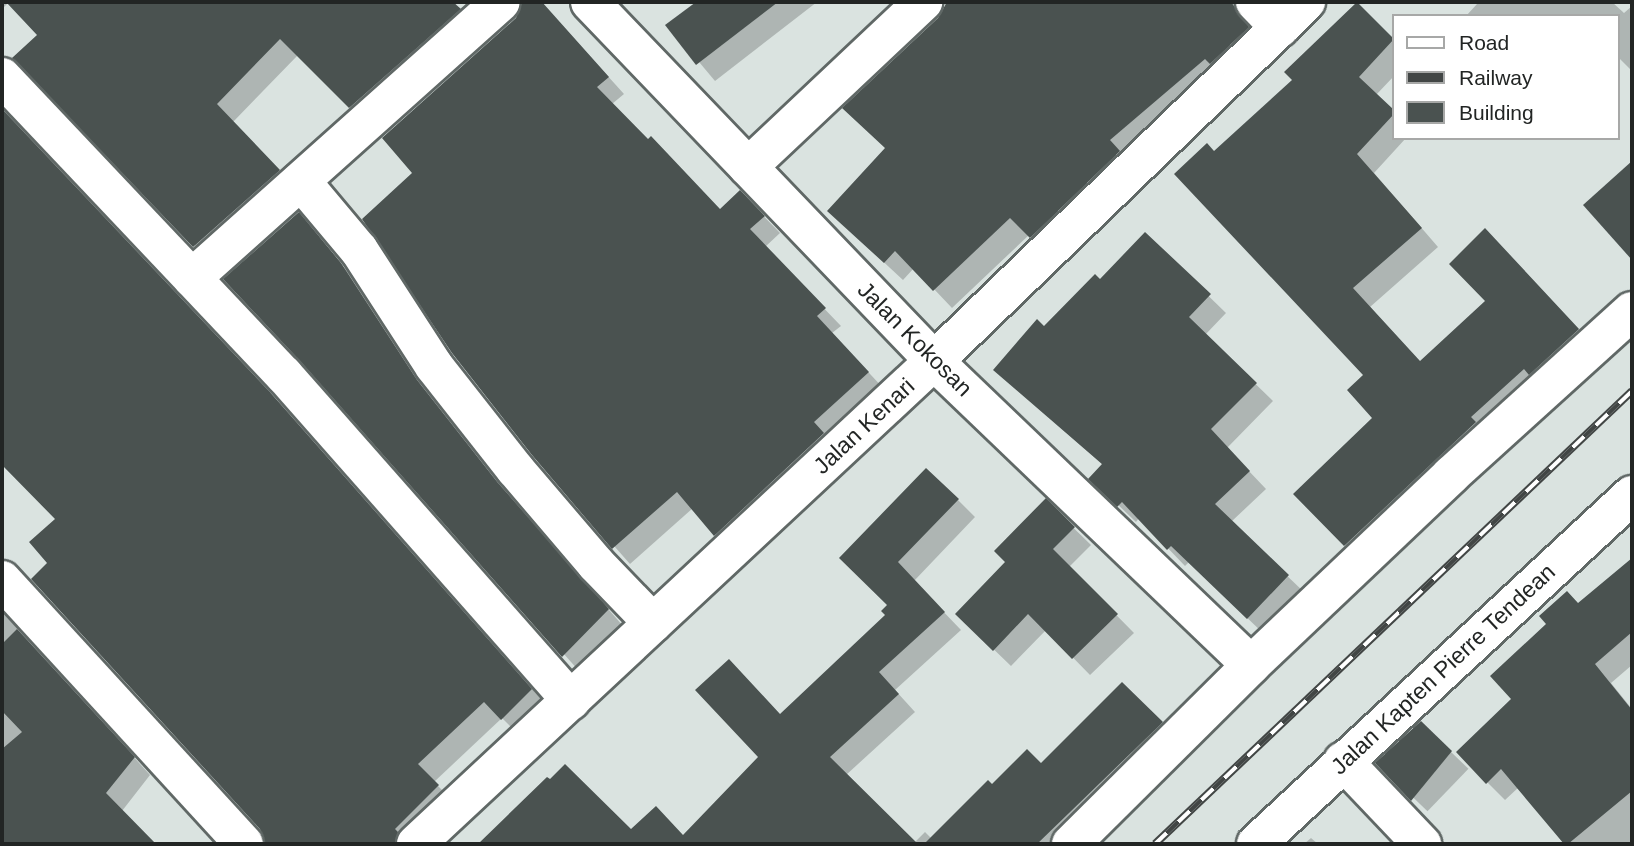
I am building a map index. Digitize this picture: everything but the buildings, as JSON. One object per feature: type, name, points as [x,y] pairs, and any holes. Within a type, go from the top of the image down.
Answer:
[{"type":"street","points":[[192,278],[501,2]]},
{"type":"street","name":"Jalan Kokosan","points":[[590,2],[934,361],[1251,665]]},
{"type":"street","points":[[748,167],[923,2]]},
{"type":"street","name":"Jalan Kenari","points":[[416,844],[934,361],[1280,10]]},
{"type":"street","points":[[2,77],[284,375],[571,700]]},
{"type":"street","points":[[301,181],[359,250],[434,366],[515,469],[596,565],[653,623]]},
{"type":"street","points":[[1071,844],[1251,665],[1451,475],[1632,311]]},
{"type":"street","name":"Jalan Kapten Pierre Tendean","points":[[1256,844],[1632,495]]},
{"type":"street","points":[[2,580],[244,844]]},
{"type":"street","points":[[1343,761],[1422,844]]},
{"type":"railway","points":[[1155,844],[1632,391]]}]
